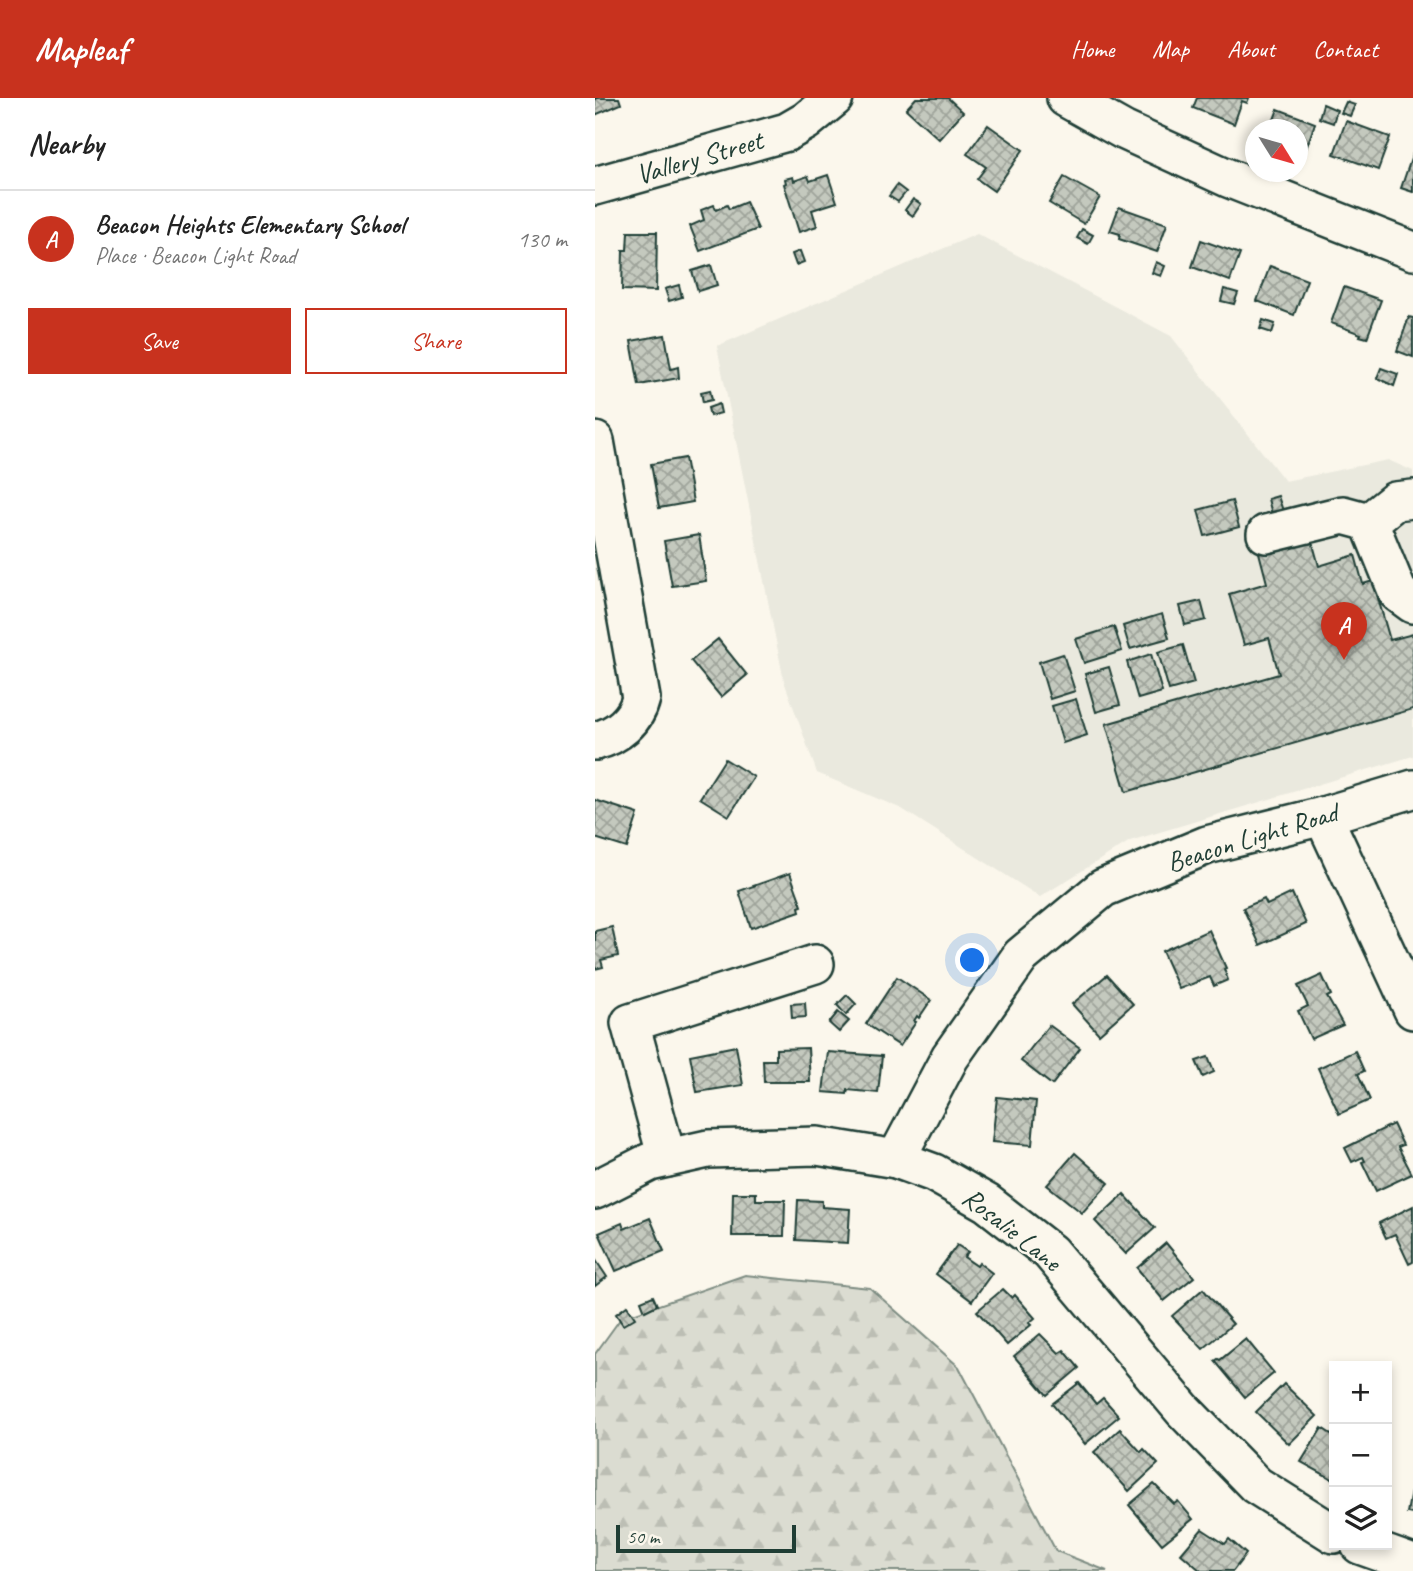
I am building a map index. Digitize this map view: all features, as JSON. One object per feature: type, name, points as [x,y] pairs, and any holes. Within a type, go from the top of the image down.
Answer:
[{"type":"street","name":"Vallery Street","points":[[595,186],[787,132],[806,121],[834,98]]},
{"type":"street","points":[[1066,98],[1123,130],[1228,178],[1413,251]]},
{"type":"street","points":[[595,441],[641,698],[638,710],[629,722],[614,734],[595,741]]},
{"type":"street","points":[[1369,522],[1395,501],[1413,499]]},
{"type":"street","points":[[1266,534],[1343,515],[1369,522]]},
{"type":"street","points":[[1369,522],[1398,593],[1413,604]]},
{"type":"street","name":"Beacon Light Road","points":[[897,1159],[950,1058],[1021,956],[1103,888],[1207,845],[1323,816],[1413,789]]},
{"type":"street","points":[[1323,816],[1413,1010]]},
{"type":"street","points":[[667,1158],[630,1023],[815,964]]},
{"type":"street","name":"Rosalie Lane","points":[[595,1190],[650,1162],[708,1149],[817,1146],[897,1159],[934,1173],[987,1203],[1050,1252],[1183,1410],[1256,1485],[1329,1531]]},
{"type":"street","points":[[1374,1550],[1413,1564]]},
{"type":"shaded area","points":[[977,234],[1171,336],[1285,481],[1388,460],[1413,471],[1413,756],[1130,841],[1040,897],[902,809],[817,773],[784,681],[717,346]]},
{"type":"green space","points":[[745,1275],[870,1288],[959,1367],[1056,1551],[1107,1571],[595,1571],[595,1354],[621,1318]]},
{"type":"building","points":[[595,98],[619,98],[621,104],[595,115]]},
{"type":"building","points":[[916,98],[948,98],[963,112],[939,139],[906,109]]},
{"type":"building","points":[[1197,98],[1249,98],[1247,103],[1242,101],[1234,124],[1193,108]]},
{"type":"building","points":[[1346,102],[1355,105],[1350,116],[1341,113]]},
{"type":"building","points":[[1323,104],[1337,110],[1333,123],[1319,118]]},
{"type":"building","points":[[1278,109],[1304,119],[1274,119]]},
{"type":"building","points":[[1308,120],[1315,123],[1308,143]]},
{"type":"building","points":[[1346,121],[1390,137],[1378,170],[1334,154]]},
{"type":"building","points":[[988,125],[1023,150],[994,191],[977,179],[986,167],[967,154]]},
{"type":"building","points":[[1413,153],[1413,192],[1401,188]]},
{"type":"building","points":[[828,175],[837,202],[812,210],[817,226],[799,232],[784,184],[785,179],[793,177],[794,181],[808,176],[810,181]]},
{"type":"building","points":[[1064,177],[1100,197],[1084,224],[1049,203]]},
{"type":"building","points":[[897,185],[906,192],[898,202],[889,196]]},
{"type":"building","points":[[913,199],[921,204],[913,216],[905,210]]},
{"type":"building","points":[[746,202],[758,229],[700,251],[690,226],[704,220],[701,210],[714,205],[716,210],[727,205],[729,209]]},
{"type":"building","points":[[1119,207],[1167,224],[1157,252],[1119,239],[1120,234],[1110,231]]},
{"type":"building","points":[[1082,229],[1093,235],[1088,244],[1077,238]]},
{"type":"building","points":[[628,232],[657,232],[656,291],[622,290],[623,250],[627,250]]},
{"type":"building","points":[[1201,240],[1240,254],[1230,281],[1192,267]]},
{"type":"building","points":[[800,251],[804,262],[796,265],[792,254]]},
{"type":"building","points":[[1156,262],[1165,266],[1161,276],[1152,273]]},
{"type":"building","points":[[711,265],[717,285],[698,291],[692,271]]},
{"type":"building","points":[[1270,266],[1307,280],[1294,315],[1257,301]]},
{"type":"building","points":[[679,285],[682,297],[669,301],[665,289]]},
{"type":"building","points":[[1344,287],[1381,300],[1367,338],[1331,323]]},
{"type":"building","points":[[1224,289],[1238,293],[1234,304],[1221,301]]},
{"type":"building","points":[[1409,317],[1413,318],[1413,357],[1397,351]]},
{"type":"building","points":[[1263,320],[1275,324],[1272,333],[1260,329]]},
{"type":"building","points":[[665,335],[671,369],[678,367],[679,378],[639,385],[631,341]]},
{"type":"building","points":[[1381,368],[1398,374],[1394,386],[1377,378]]},
{"type":"building","points":[[710,390],[712,400],[703,402],[701,392]]},
{"type":"building","points":[[719,404],[721,413],[710,416],[708,408]]},
{"type":"building","points":[[685,458],[693,502],[659,508],[651,464]]},
{"type":"building","points":[[1278,496],[1283,511],[1272,514],[1268,499]]},
{"type":"building","points":[[1232,501],[1239,527],[1205,536],[1198,510]]},
{"type":"building","points":[[1309,530],[1319,566],[1355,555],[1363,584],[1373,581],[1390,640],[1413,634],[1413,709],[1126,792],[1106,724],[1279,674],[1269,638],[1244,645],[1229,594],[1267,583],[1257,545]]},
{"type":"building","points":[[699,535],[706,581],[672,586],[664,541]]},
{"type":"building","points":[[1201,601],[1206,620],[1185,625],[1180,606]]},
{"type":"building","points":[[1162,614],[1169,638],[1130,649],[1123,626]]},
{"type":"building","points":[[1114,627],[1122,651],[1084,663],[1076,639]]},
{"type":"building","points":[[718,639],[747,675],[721,697],[691,661]]},
{"type":"building","points":[[1183,645],[1194,683],[1169,690],[1158,652]]},
{"type":"building","points":[[1063,654],[1075,691],[1050,699],[1039,662]]},
{"type":"building","points":[[1151,654],[1162,692],[1138,699],[1127,662]]},
{"type":"building","points":[[1109,667],[1120,705],[1096,712],[1085,674]]},
{"type":"building","points":[[1076,699],[1087,735],[1063,743],[1052,706]]},
{"type":"building","points":[[725,759],[754,777],[729,816],[700,798]]},
{"type":"building","points":[[595,800],[638,814],[627,848],[595,838]]},
{"type":"building","points":[[790,873],[802,906],[799,907],[800,911],[751,928],[739,891]]},
{"type":"building","points":[[1292,893],[1306,924],[1260,945],[1243,908],[1264,899],[1267,905]]},
{"type":"building","points":[[612,927],[618,956],[601,960],[603,967],[595,969],[595,931]]},
{"type":"building","points":[[1209,930],[1226,968],[1224,969],[1228,980],[1214,986],[1210,977],[1179,989],[1162,951]]},
{"type":"building","points":[[1107,975],[1133,1004],[1099,1034],[1072,1004]]},
{"type":"building","points":[[1322,975],[1331,995],[1327,997],[1343,1025],[1311,1039],[1298,1011],[1308,1006],[1298,986]]},
{"type":"building","points":[[897,977],[931,1000],[919,1018],[917,1016],[900,1046],[866,1024]]},
{"type":"building","points":[[847,995],[856,1004],[846,1015],[837,1005]]},
{"type":"building","points":[[805,1003],[806,1017],[792,1018],[791,1004]]},
{"type":"building","points":[[838,1012],[849,1021],[839,1032],[829,1023]]},
{"type":"building","points":[[1049,1025],[1080,1048],[1052,1085],[1021,1061]]},
{"type":"building","points":[[736,1046],[743,1085],[697,1092],[690,1055]]},
{"type":"building","points":[[808,1048],[810,1082],[764,1082],[763,1060],[776,1060],[776,1049]]},
{"type":"building","points":[[1355,1051],[1364,1071],[1358,1074],[1370,1100],[1339,1114],[1318,1068]]},
{"type":"building","points":[[828,1052],[882,1056],[878,1093],[848,1090],[847,1094],[823,1092]]},
{"type":"building","points":[[1208,1057],[1214,1072],[1203,1077],[1196,1061]]},
{"type":"building","points":[[997,1097],[1036,1101],[1032,1145],[992,1142]]},
{"type":"building","points":[[1393,1124],[1403,1145],[1398,1147],[1412,1174],[1376,1191],[1362,1162],[1365,1161],[1363,1157],[1352,1162],[1345,1148]]},
{"type":"building","points":[[1075,1153],[1109,1183],[1082,1213],[1047,1185]]},
{"type":"building","points":[[733,1193],[756,1193],[756,1200],[785,1200],[784,1236],[732,1236]]},
{"type":"building","points":[[1124,1194],[1155,1228],[1126,1254],[1095,1221]]},
{"type":"building","points":[[798,1200],[822,1201],[822,1207],[850,1209],[848,1243],[796,1240]]},
{"type":"building","points":[[1413,1206],[1413,1262],[1409,1264],[1395,1234],[1386,1238],[1379,1223]]},
{"type":"building","points":[[650,1218],[664,1251],[616,1271],[599,1233],[622,1223],[624,1229]]},
{"type":"building","points":[[1166,1243],[1194,1277],[1164,1301],[1137,1268]]},
{"type":"building","points":[[957,1245],[968,1252],[964,1257],[977,1266],[979,1263],[992,1273],[972,1301],[936,1274]]},
{"type":"building","points":[[595,1259],[607,1277],[595,1286]]},
{"type":"building","points":[[1003,1289],[1012,1298],[1015,1295],[1035,1318],[1029,1323],[1031,1325],[1007,1345],[977,1311]]},
{"type":"building","points":[[1203,1289],[1233,1324],[1203,1349],[1172,1316]]},
{"type":"building","points":[[653,1296],[657,1305],[645,1311],[641,1301]]},
{"type":"building","points":[[627,1306],[635,1318],[623,1325],[616,1314]]},
{"type":"building","points":[[1040,1334],[1059,1353],[1064,1350],[1079,1368],[1047,1395],[1014,1356]]},
{"type":"building","points":[[1246,1339],[1274,1373],[1245,1397],[1215,1361]]},
{"type":"building","points":[[1079,1383],[1096,1404],[1103,1398],[1119,1416],[1085,1444],[1052,1404]]},
{"type":"building","points":[[1284,1384],[1317,1416],[1289,1444],[1256,1412]]},
{"type":"building","points":[[1322,1428],[1329,1433],[1329,1477],[1301,1462]]},
{"type":"building","points":[[1120,1429],[1141,1452],[1144,1449],[1158,1464],[1129,1491],[1094,1452]]},
{"type":"building","points":[[1413,1481],[1413,1514],[1407,1513]]},
{"type":"building","points":[[1154,1484],[1174,1504],[1178,1501],[1193,1519],[1162,1544],[1129,1505]]},
{"type":"building","points":[[1202,1529],[1225,1544],[1229,1539],[1246,1554],[1233,1571],[1201,1571],[1181,1554]]},
{"type":"place","name":"Beacon Heights Elementary School","points":[[1344,660]]}]
